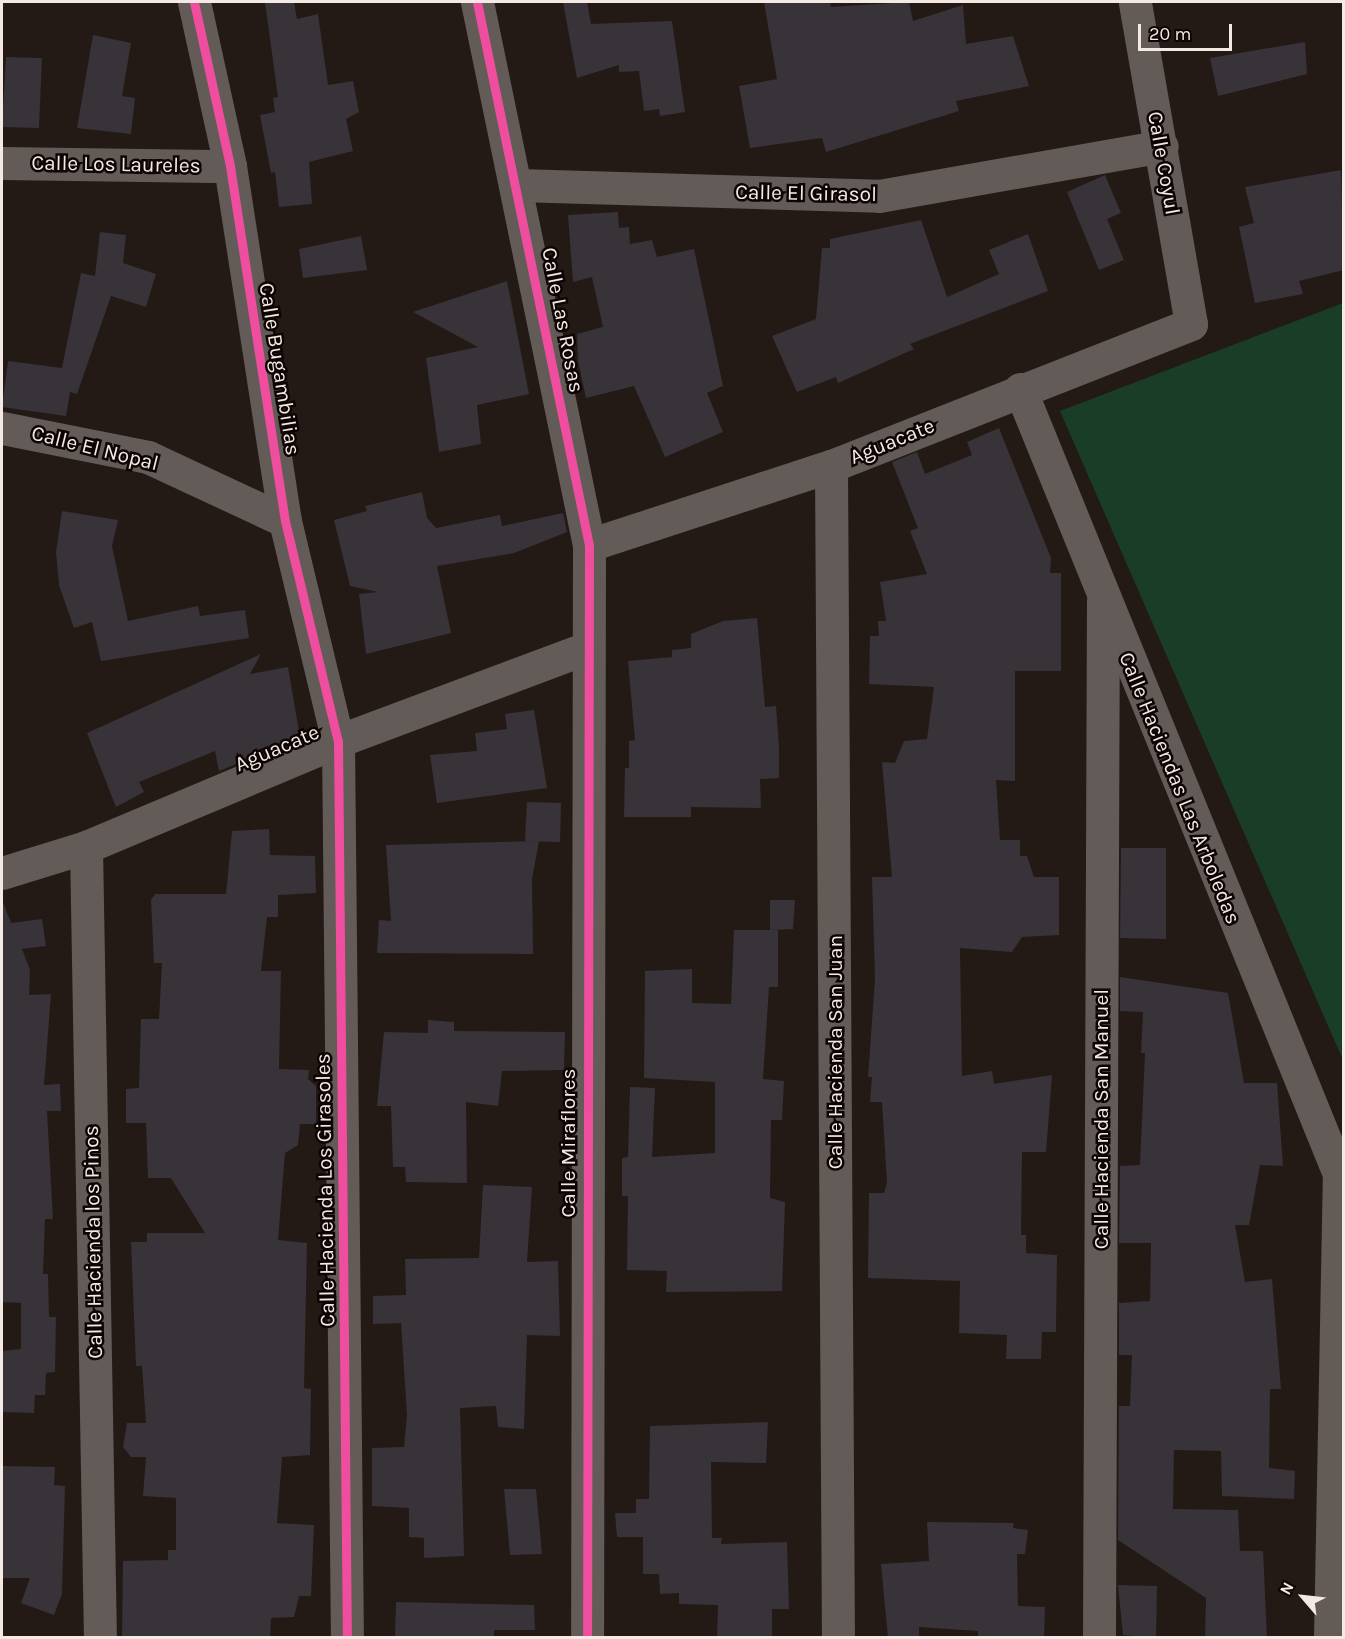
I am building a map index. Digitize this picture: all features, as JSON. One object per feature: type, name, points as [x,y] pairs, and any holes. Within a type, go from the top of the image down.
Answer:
[{"type":"street","name":"Calle Bugambilias","points":[[194,2],[230,166],[285,521],[338,741]]},
{"type":"street","name":"Calle Las Rosas","points":[[477,2],[518,184],[589,545],[584,649]]},
{"type":"street","name":"Calle Coyul","points":[[1135,2],[1162,146],[1191,324]]},
{"type":"street","name":"Calle El Girasol","points":[[518,184],[879,196],[1162,146]]},
{"type":"street","name":"Calle Los Laureles","points":[[2,163],[230,166]]},
{"type":"street","name":"Aguacate","points":[[589,545],[831,466],[1020,389],[1191,324]]},
{"type":"street","name":"Calle Haciendas Las Arboledas","points":[[1020,389],[1103,600],[1341,1181]]},
{"type":"street","name":"Calle El Nopal","points":[[2,428],[148,457],[285,521]]},
{"type":"street","name":"Calle Hacienda San Juan","points":[[831,466],[838,1638]]},
{"type":"street","name":"Calle Hacienda San Manuel","points":[[1098,1638],[1103,600]]},
{"type":"street","name":"Aguacate","points":[[2,873],[86,848],[338,741],[584,649]]},
{"type":"street","name":"Calle Miraflores","points":[[584,649],[587,1638]]},
{"type":"street","name":"Calle Hacienda Los Girasoles","points":[[338,741],[347,1638]]},
{"type":"street","name":"Calle Hacienda los Pinos","points":[[86,848],[100,1638]]},
{"type":"street","points":[[1330,1638],[1341,1181]]},
{"type":"green space","points":[[1343,303],[1343,1060],[1060,411]]},
{"type":"building","points":[[265,2],[294,2],[297,19],[318,14],[328,85],[353,81],[359,112],[346,119],[353,151],[309,162],[312,204],[279,207],[275,172],[271,173],[260,115],[275,112],[273,98],[278,97]]},
{"type":"building","points":[[563,2],[587,2],[591,24],[672,21],[685,112],[660,116],[659,109],[644,111],[639,71],[619,72],[619,65],[577,78]]},
{"type":"building","points":[[764,2],[830,2],[831,7],[909,2],[913,21],[963,5],[966,44],[1013,36],[1029,86],[956,101],[959,111],[826,152],[822,138],[750,148],[739,86],[777,79]]},
{"type":"building","points":[[93,35],[131,43],[122,96],[135,98],[131,134],[77,128]]},
{"type":"building","points":[[1305,42],[1307,74],[1218,96],[1210,58]]},
{"type":"building","points":[[6,57],[42,58],[39,128],[2,127]]},
{"type":"building","points":[[1341,170],[1344,270],[1299,281],[1303,294],[1255,303],[1239,227],[1254,223],[1245,187]]},
{"type":"building","points":[[1105,175],[1121,213],[1107,219],[1124,260],[1099,270],[1067,192]]},
{"type":"building","points":[[618,212],[619,228],[629,227],[630,244],[652,240],[657,257],[694,249],[723,386],[707,393],[723,432],[665,457],[634,386],[586,398],[578,361],[577,334],[603,327],[592,277],[573,282],[568,215]]},
{"type":"building","points":[[921,220],[947,297],[999,274],[989,250],[1028,234],[1048,291],[910,344],[914,349],[838,383],[836,377],[797,392],[772,336],[816,319],[822,248],[830,248],[830,239]]},
{"type":"building","points":[[100,232],[126,235],[123,263],[156,274],[146,307],[111,296],[77,394],[70,392],[66,416],[2,407],[8,361],[62,368],[81,273],[95,276]]},
{"type":"building","points":[[361,236],[367,270],[303,278],[299,249]]},
{"type":"building","points":[[507,281],[529,394],[477,405],[481,444],[439,452],[426,358],[478,347],[413,312]]},
{"type":"building","points":[[999,428],[1051,558],[1050,573],[1061,573],[1061,671],[1015,671],[1015,781],[996,780],[1000,840],[1020,840],[1020,856],[1027,856],[1034,877],[1059,877],[1059,935],[1022,937],[1012,952],[960,948],[962,1076],[992,1071],[994,1084],[1052,1075],[1046,1152],[1022,1152],[1021,1235],[1026,1235],[1026,1253],[1057,1255],[1056,1332],[1042,1332],[1041,1359],[1006,1359],[1007,1335],[959,1333],[960,1281],[868,1278],[869,1193],[884,1193],[887,1183],[882,1102],[870,1102],[872,1077],[868,1077],[875,979],[872,877],[892,877],[882,762],[895,763],[904,741],[927,739],[934,687],[869,684],[870,636],[879,636],[878,621],[886,621],[880,582],[927,574],[910,531],[918,528],[892,462],[917,452],[925,474],[972,455],[967,442]]},
{"type":"building","points":[[422,492],[427,518],[436,528],[500,515],[502,526],[563,513],[567,532],[514,553],[437,566],[451,633],[366,654],[359,594],[378,592],[350,586],[334,520],[367,511],[365,506]]},
{"type":"building","points":[[62,511],[118,520],[112,546],[128,621],[198,606],[200,616],[245,610],[249,638],[101,661],[92,622],[74,628],[59,585],[56,552]]},
{"type":"building","points":[[757,618],[765,707],[776,706],[779,747],[779,778],[760,779],[761,808],[691,807],[691,817],[624,817],[625,768],[629,768],[629,741],[635,740],[628,661],[672,657],[672,650],[691,648],[691,634],[723,621]]},
{"type":"building","points":[[261,654],[250,674],[288,667],[300,737],[219,771],[215,751],[139,782],[144,792],[116,807],[87,733]]},
{"type":"building","points":[[534,710],[547,788],[437,803],[430,755],[477,751],[475,733],[507,729],[505,714]]},
{"type":"building","points":[[527,802],[561,803],[560,842],[525,841]]},
{"type":"building","points":[[269,829],[270,855],[315,856],[316,893],[278,895],[278,917],[267,917],[261,971],[281,971],[279,1069],[309,1070],[308,1079],[316,1086],[316,1124],[300,1124],[298,1145],[285,1153],[278,1240],[307,1243],[304,1388],[311,1389],[310,1455],[282,1457],[277,1523],[314,1525],[311,1596],[299,1596],[294,1617],[271,1618],[270,1638],[122,1638],[123,1561],[168,1560],[168,1550],[176,1550],[176,1498],[143,1496],[146,1457],[131,1457],[123,1447],[127,1423],[146,1423],[142,1366],[136,1366],[131,1242],[147,1242],[147,1233],[205,1233],[171,1178],[148,1178],[146,1123],[126,1123],[126,1089],[139,1088],[141,1019],[159,1019],[162,963],[154,963],[151,900],[155,894],[226,894],[232,831]]},
{"type":"building","points":[[539,841],[532,879],[533,954],[377,953],[379,920],[391,921],[386,845]]},
{"type":"building","points":[[1121,848],[1166,848],[1166,939],[1120,938]]},
{"type":"building","points":[[770,900],[795,900],[793,929],[770,930]]},
{"type":"building","points":[[3,902],[11,923],[42,919],[46,946],[22,949],[30,970],[29,995],[51,994],[44,1085],[60,1084],[61,1111],[47,1111],[53,1219],[45,1219],[43,1274],[48,1274],[49,1317],[56,1317],[55,1372],[46,1373],[45,1395],[35,1395],[34,1413],[2,1412],[2,1351],[21,1349],[21,1303],[2,1302]]},
{"type":"building","points":[[734,930],[778,930],[778,987],[769,987],[763,1079],[784,1081],[782,1120],[771,1120],[770,1198],[785,1202],[782,1291],[666,1292],[667,1271],[627,1270],[628,1196],[622,1196],[622,1158],[628,1157],[630,1087],[655,1088],[652,1157],[715,1153],[715,1082],[644,1078],[645,971],[692,969],[692,1003],[731,1004]]},
{"type":"building","points":[[1120,977],[1228,993],[1244,1083],[1277,1083],[1283,1166],[1260,1165],[1249,1225],[1235,1225],[1245,1282],[1272,1279],[1281,1389],[1270,1389],[1269,1468],[1295,1471],[1294,1499],[1222,1496],[1221,1451],[1174,1450],[1173,1509],[1238,1510],[1240,1551],[1263,1551],[1267,1638],[1205,1638],[1206,1598],[1118,1540],[1119,1406],[1130,1406],[1132,1355],[1119,1355],[1119,1303],[1150,1301],[1151,1243],[1119,1243],[1120,1166],[1140,1165],[1145,1053],[1141,1053],[1143,1012],[1120,1011]]},
{"type":"building","points":[[428,1020],[454,1022],[454,1031],[565,1032],[564,1070],[502,1071],[498,1106],[466,1102],[467,1183],[406,1182],[405,1167],[393,1167],[391,1106],[377,1106],[384,1032],[428,1033]]},
{"type":"building","points":[[483,1185],[532,1187],[527,1262],[558,1261],[560,1336],[527,1335],[524,1429],[498,1427],[496,1406],[460,1408],[464,1556],[424,1558],[424,1538],[409,1537],[409,1508],[372,1506],[372,1448],[404,1447],[407,1415],[401,1323],[373,1324],[373,1296],[406,1295],[405,1259],[479,1258]]},
{"type":"building","points":[[768,1422],[766,1463],[711,1462],[712,1538],[722,1538],[721,1544],[787,1542],[789,1609],[772,1609],[772,1638],[717,1638],[718,1605],[679,1604],[679,1593],[660,1594],[659,1574],[643,1574],[643,1537],[617,1537],[615,1513],[636,1513],[636,1499],[649,1499],[650,1426]]},
{"type":"building","points":[[2,1466],[55,1467],[54,1485],[65,1486],[62,1594],[54,1615],[21,1603],[30,1578],[2,1578]]},
{"type":"building","points":[[504,1489],[536,1489],[542,1554],[510,1555]]},
{"type":"building","points":[[927,1522],[1014,1523],[1013,1528],[1028,1530],[1025,1554],[1017,1554],[1018,1606],[1045,1607],[1044,1638],[978,1638],[978,1631],[919,1627],[919,1638],[888,1638],[881,1564],[929,1561]]},
{"type":"building","points":[[1118,1585],[1157,1586],[1156,1638],[1123,1635]]},
{"type":"building","points":[[396,1602],[534,1605],[535,1630],[494,1630],[494,1638],[395,1638]]},
{"type":"cycle path","points":[[194,2],[230,166],[285,521],[338,741],[347,1638]]},
{"type":"cycle path","points":[[477,2],[589,545],[587,1638]]}]
